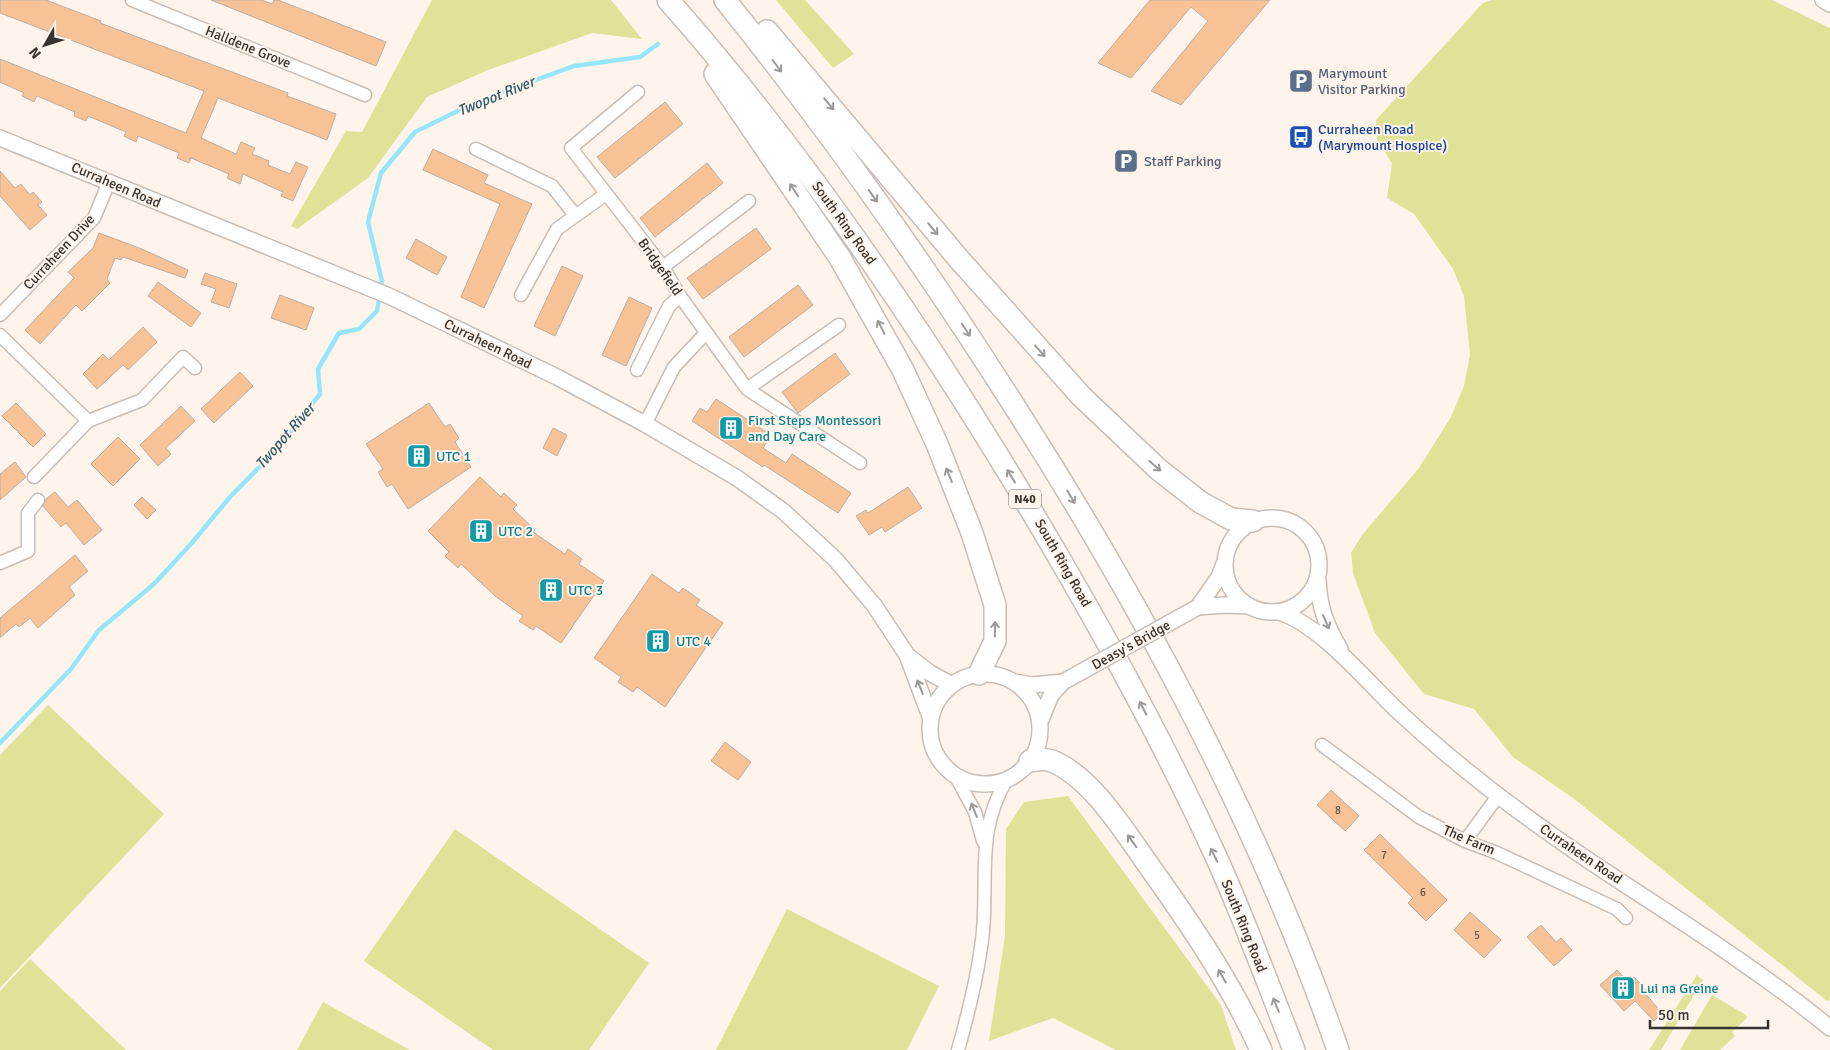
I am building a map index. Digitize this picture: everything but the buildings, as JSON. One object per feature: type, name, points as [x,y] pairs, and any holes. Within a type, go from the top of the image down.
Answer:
[{"type":"highway","points":[[663,0],[840,258],[903,370],[937,444],[972,533],[995,604],[995,640],[979,674]]},
{"type":"highway","name":"South Ring Road","points":[[668,0],[718,56],[793,151],[877,269],[968,406],[1061,558],[1138,699],[1218,862],[1294,1050]]},
{"type":"highway","points":[[725,0],[826,131],[946,300],[1047,457],[1095,537],[1141,617],[1220,770],[1289,925],[1338,1050]]},
{"type":"highway","points":[[741,0],[958,258],[1081,396],[1158,470],[1200,502],[1231,519],[1253,521]]},
{"type":"highway","points":[[1030,761],[1041,759],[1051,761],[1066,769],[1087,786],[1108,811],[1181,911],[1221,974],[1262,1050]]},
{"type":"street","name":"Halldene Grove","points":[[132,0],[364,94]]},
{"type":"street","points":[[1823,0],[1830,4]]},
{"type":"street","name":"Bridgefield","points":[[638,92],[571,148],[663,267],[680,296],[748,389]]},
{"type":"street","name":"Curraheen Road","points":[[0,138],[389,296],[556,377],[645,424],[737,478],[800,526],[835,559],[874,605],[907,655],[931,719],[930,732],[938,756],[955,775],[971,782],[989,784],[1007,779],[1019,772],[1030,761]]},
{"type":"street","points":[[476,149],[552,186],[576,215]]},
{"type":"street","name":"Curraheen Drive","points":[[0,315],[94,218],[109,182]]},
{"type":"street","points":[[521,295],[557,229],[606,194]]},
{"type":"street","points":[[663,267],[749,201]]},
{"type":"street","points":[[637,370],[669,306],[680,296]]},
{"type":"street","points":[[839,325],[748,389],[860,463]]},
{"type":"street","points":[[645,424],[674,367],[706,332]]},
{"type":"street","points":[[0,335],[88,421]]},
{"type":"street","points":[[34,477],[88,421],[142,400],[183,357],[195,368]]},
{"type":"street","points":[[0,563],[28,551],[28,513],[38,500]]},
{"type":"street","name":"Curraheen Road","points":[[1253,521],[1278,518],[1290,521],[1303,528],[1313,540],[1319,554],[1319,599],[1323,616],[1348,662]]},
{"type":"street","points":[[1249,606],[1231,588],[1226,576],[1225,563],[1227,550],[1233,538],[1242,528],[1253,521]]},
{"type":"street","points":[[1198,607],[1219,577],[1225,563]]},
{"type":"street","name":"Curraheen Road","points":[[1198,607],[1249,606],[1264,612],[1279,612],[1292,608],[1304,601],[1313,590],[1318,578]]},
{"type":"street","name":"Deasy's Bridge","points":[[1063,682],[1198,607]]},
{"type":"street","name":"Curraheen Road","points":[[1279,612],[1296,619],[1348,662],[1407,719],[1498,796],[1577,853],[1674,915],[1830,1028]]},
{"type":"street","name":"Curraheen Road","points":[[907,655],[930,673],[952,685]]},
{"type":"street","points":[[931,719],[938,701],[952,685],[965,678],[979,674],[996,675],[1032,685],[1063,682]]},
{"type":"street","points":[[1011,680],[1025,691],[1035,705],[1040,722]]},
{"type":"street","points":[[1030,761],[1036,749],[1040,722],[1051,695],[1063,682]]},
{"type":"street","name":"The Farm","points":[[1322,745],[1419,817],[1465,841],[1498,853],[1617,909],[1626,918]]},
{"type":"street","points":[[955,775],[975,812],[984,848]]},
{"type":"street","points":[[958,1050],[979,969],[983,930],[984,848],[991,813],[1007,779]]},
{"type":"street","points":[[1465,841],[1498,796]]},
{"type":"green space","points":[[432,0],[611,0],[642,39],[592,33],[488,70],[427,97],[368,178],[297,229],[291,226],[346,131],[362,132]]},
{"type":"green space","points":[[776,0],[805,0],[854,54],[833,68]]},
{"type":"green space","points":[[1492,0],[1772,0],[1830,28],[1830,1000],[1827,1001],[1573,798],[1513,757],[1474,709],[1424,694],[1375,633],[1353,573],[1351,553],[1362,535],[1419,468],[1451,417],[1464,386],[1470,355],[1464,296],[1453,269],[1414,214],[1387,198],[1392,163],[1377,140],[1376,120],[1483,3]]},
{"type":"green space","points":[[48,705],[164,814],[0,988],[0,755]]},
{"type":"green space","points":[[1068,796],[1221,1005],[1236,1050],[1116,1050],[1053,1018],[989,1041],[1005,936],[1006,829],[1024,802]]},
{"type":"green space","points":[[455,829],[649,963],[589,1050],[493,1050],[364,961]]},
{"type":"green space","points":[[787,909],[939,986],[907,1050],[716,1050]]},
{"type":"green space","points":[[30,959],[126,1050],[0,1050],[0,991]]},
{"type":"green space","points":[[1697,975],[1703,980],[1661,1050],[1649,1050]]},
{"type":"green space","points":[[1712,995],[1746,1015],[1747,1018],[1732,1032],[1735,1036],[1720,1050],[1680,1050]]},
{"type":"green space","points":[[323,1002],[410,1050],[297,1050]]},
{"type":"waterway","name":"Twopot River","points":[[0,743],[71,669],[99,630],[154,584],[191,544],[230,497],[275,451],[320,394],[318,369],[339,333],[359,329],[377,311],[382,281],[368,222],[381,173],[415,132],[478,101],[574,66],[640,57],[658,44]]},
{"type":"place","name":"Marymount Visitor Parking","points":[[1301,81]]},
{"type":"place","name":"Curraheen Road (Marymount Hospice)","points":[[1301,137]]},
{"type":"place","name":"Staff Parking","points":[[1126,161]]},
{"type":"place","name":"First Steps Montessori and Day Care","points":[[731,428]]},
{"type":"place","name":"UTC 1","points":[[419,456]]},
{"type":"place","name":"UTC 2","points":[[481,531]]},
{"type":"place","name":"UTC 3","points":[[551,590]]},
{"type":"place","name":"UTC 4","points":[[658,641]]},
{"type":"place","name":"Lui na Greine","points":[[1623,988]]}]
